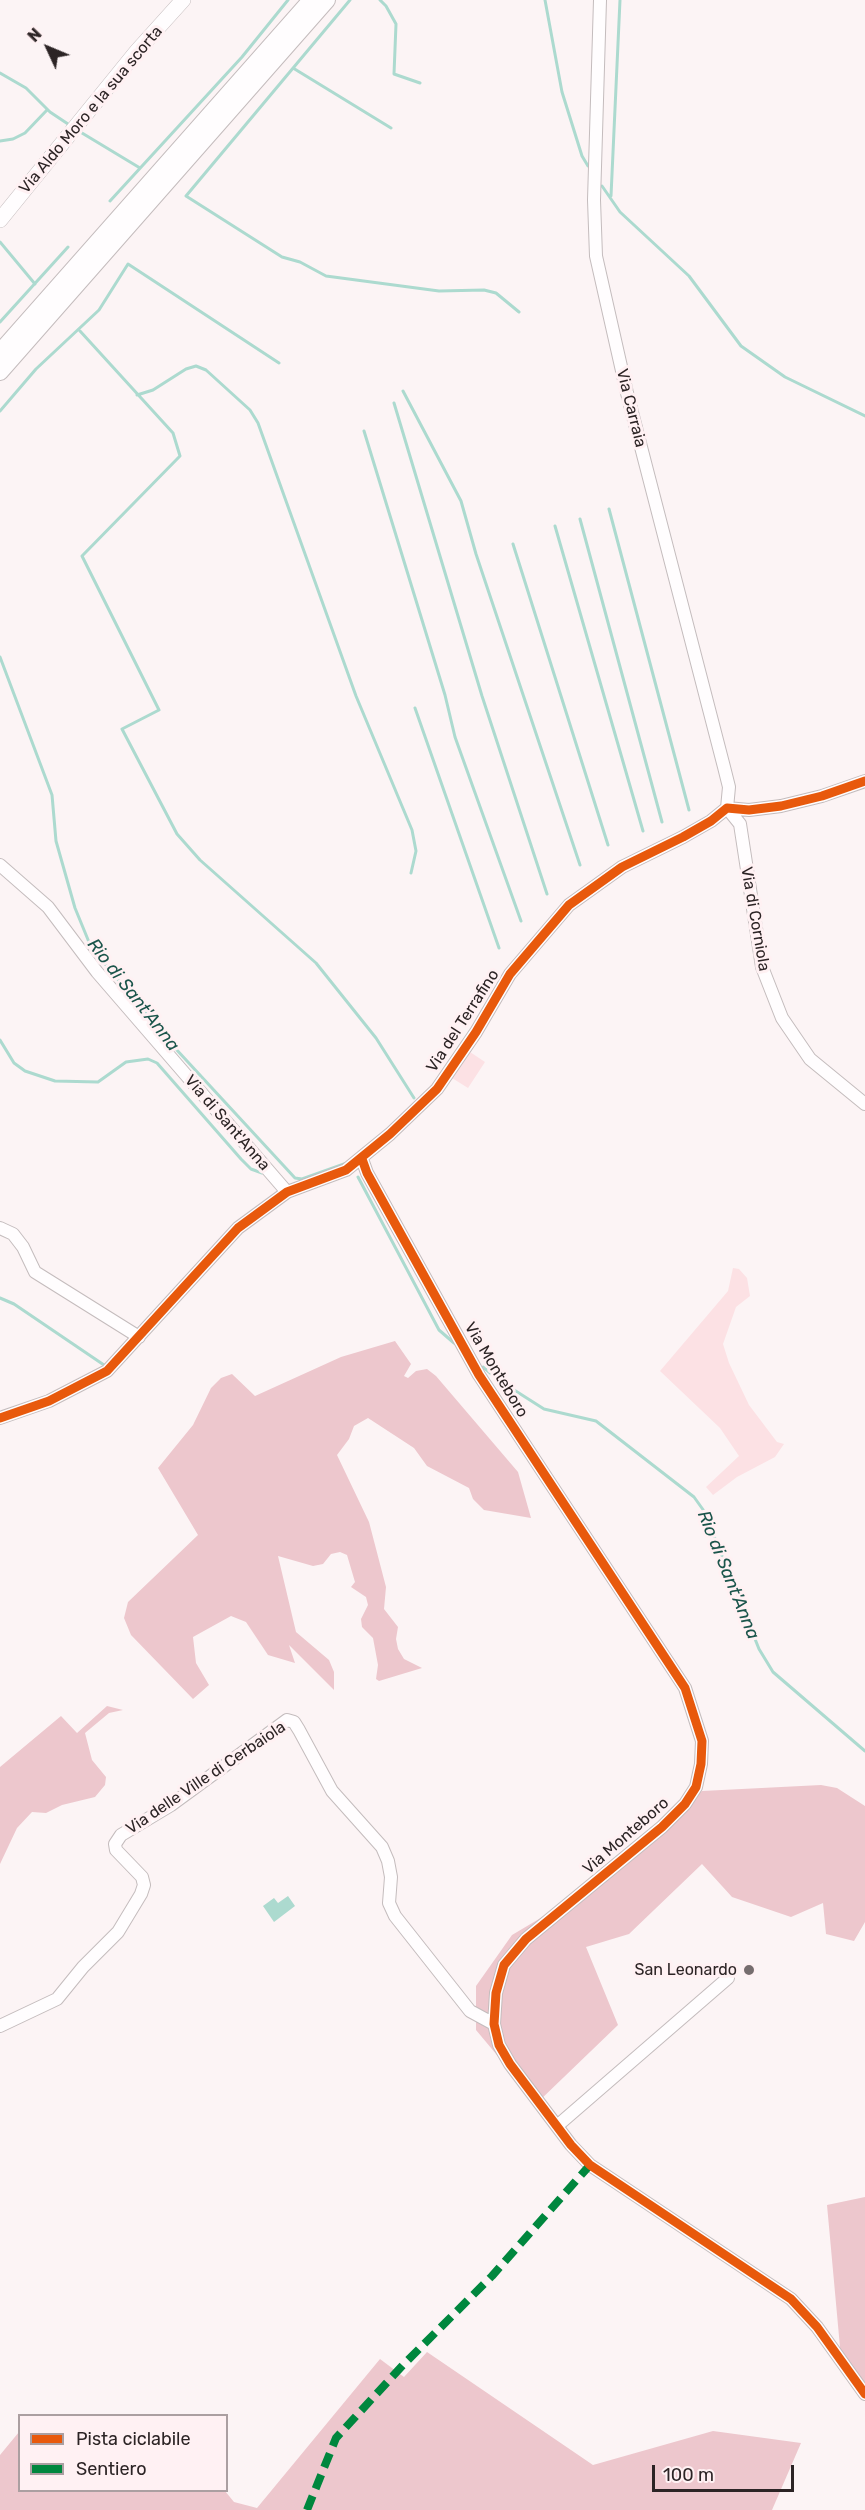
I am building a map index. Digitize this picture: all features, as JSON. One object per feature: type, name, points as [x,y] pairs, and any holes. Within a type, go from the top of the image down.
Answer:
[{"type":"highway","points":[[0,352],[311,0]]},
{"type":"highway","points":[[0,372],[327,0]]},
{"type":"main road","name":"Via Aldo Moro e la sua scorta","points":[[0,220],[183,0]]},
{"type":"street","name":"Via Carraia","points":[[600,0],[594,200],[596,256],[624,382],[729,787],[727,808]]},
{"type":"street","points":[[727,808],[749,810],[782,806],[822,796],[865,781]]},
{"type":"street","name":"Via di Corniola","points":[[727,808],[740,824],[762,967],[782,1018],[810,1059],[865,1104]]},
{"type":"street","name":"Via del Terrafino","points":[[0,1418],[49,1401],[107,1371],[238,1228],[287,1192],[332,1177],[362,1159],[437,1089],[476,1032],[510,974],[569,905],[622,867],[683,837],[727,808]]},
{"type":"street","name":"Via di Sant'Anna","points":[[0,865],[48,907],[97,972],[287,1192]]},
{"type":"street","name":"Via Monteboro","points":[[362,1159],[367,1173],[479,1375],[685,1688],[702,1741],[701,1764],[696,1787],[685,1804],[662,1827],[526,1939],[504,1965],[496,1993],[494,2024],[499,2045],[510,2064],[557,2126],[590,2165],[791,2300],[818,2327],[865,2394]]},
{"type":"street","points":[[0,1228],[13,1234],[23,1247],[34,1272],[139,1337]]},
{"type":"street","name":"Via delle Ville di Cerbaiola","points":[[0,2026],[57,1999],[83,1967],[118,1932],[144,1885],[142,1877],[116,1850],[115,1844],[121,1835],[171,1805],[287,1720],[294,1722],[332,1791],[382,1847],[391,1877],[389,1903],[395,1916],[470,2011],[494,2024]]},
{"type":"street","points":[[557,2126],[728,1978]]},
{"type":"shaded area","points":[[470,1052],[485,1062],[468,1088],[452,1078]]},
{"type":"shaded area","points":[[733,1268],[739,1269],[747,1278],[750,1296],[736,1307],[723,1344],[729,1363],[749,1405],[777,1442],[784,1444],[775,1457],[737,1477],[713,1495],[706,1487],[739,1456],[720,1428],[660,1371],[728,1291]]},
{"type":"shaded area","points":[[395,1341],[411,1364],[404,1376],[408,1378],[416,1371],[427,1369],[436,1376],[518,1472],[531,1518],[484,1510],[473,1499],[469,1488],[427,1466],[414,1448],[368,1418],[354,1426],[349,1439],[337,1455],[369,1522],[386,1587],[384,1609],[398,1627],[396,1639],[398,1649],[404,1659],[422,1668],[379,1681],[376,1679],[378,1665],[373,1638],[362,1627],[361,1619],[368,1605],[366,1597],[351,1587],[355,1582],[347,1555],[340,1552],[331,1554],[323,1564],[313,1566],[278,1556],[296,1632],[329,1660],[334,1672],[334,1690],[289,1645],[295,1663],[268,1655],[246,1622],[231,1616],[193,1637],[196,1663],[209,1685],[193,1699],[131,1635],[124,1618],[128,1602],[198,1535],[158,1468],[193,1425],[211,1388],[221,1378],[232,1374],[255,1396],[341,1357]]},
{"type":"shaded area","points":[[107,1706],[123,1710],[109,1713],[85,1733],[92,1760],[106,1777],[105,1785],[95,1797],[62,1805],[46,1813],[32,1812],[17,1828],[0,1864],[0,1767],[61,1716],[77,1733]]},
{"type":"shaded area","points":[[821,1785],[837,1788],[865,1806],[865,1922],[854,1941],[826,1934],[823,1903],[791,1917],[732,1897],[702,1864],[629,1934],[586,1947],[618,2025],[537,2103],[476,2030],[476,1986],[512,1935],[544,1916],[702,1791]]},
{"type":"shaded area","points":[[288,1896],[295,1906],[274,1922],[263,1906],[274,1898],[278,1903]]},
{"type":"shaded area","points":[[865,2197],[865,2385],[841,2358],[827,2205]]},
{"type":"shaded area","points":[[427,2352],[593,2465],[713,2431],[801,2443],[772,2510],[0,2510],[0,2455],[18,2433],[18,2492],[226,2492],[234,2502],[257,2508],[380,2359],[404,2377]]},
{"type":"waterway","points":[[110,201],[242,57],[288,0]]},
{"type":"waterway","points":[[350,0],[186,196],[282,257],[300,262],[326,276],[439,291],[484,290],[496,293],[519,312]]},
{"type":"waterway","points":[[380,0],[396,24],[394,74],[420,83]]},
{"type":"waterway","points":[[545,0],[562,92],[582,156],[588,166]]},
{"type":"waterway","points":[[611,196],[620,0]]},
{"type":"waterway","points":[[293,68],[391,128]]},
{"type":"waterway","points":[[0,73],[26,88],[50,112],[68,124]]},
{"type":"waterway","points":[[0,141],[13,139],[25,133],[47,110]]},
{"type":"waterway","points":[[82,133],[140,168]]},
{"type":"waterway","points":[[602,186],[620,212],[689,276],[741,346],[785,377],[865,416]]},
{"type":"waterway","points":[[0,242],[35,284]]},
{"type":"waterway","points":[[0,322],[68,247]]},
{"type":"waterway","points":[[0,411],[36,369],[99,310],[128,264],[279,363]]},
{"type":"waterway","points":[[80,331],[173,433],[180,456],[82,556],[159,710],[122,729],[177,834],[200,860],[316,963],[376,1038],[414,1098]]},
{"type":"waterway","points":[[137,395],[153,390],[186,369],[196,366],[206,370],[250,410],[258,423],[356,696],[412,830],[416,851],[411,873]]},
{"type":"waterway","points":[[403,391],[461,501],[476,554],[580,865]]},
{"type":"waterway","points":[[394,403],[482,696],[547,894]]},
{"type":"waterway","points":[[364,431],[445,695],[455,737],[521,921]]},
{"type":"waterway","points":[[609,509],[689,810]]},
{"type":"waterway","points":[[580,519],[662,822]]},
{"type":"waterway","points":[[555,526],[643,831]]},
{"type":"waterway","points":[[513,544],[608,845]]},
{"type":"waterway","name":"Rio di Sant'Anna","points":[[0,657],[52,795],[56,841],[75,908],[91,947],[175,1048],[295,1178],[302,1179],[344,1164]]},
{"type":"waterway","points":[[415,708],[499,948]]},
{"type":"waterway","points":[[0,1040],[14,1063],[25,1071],[55,1081],[98,1082],[126,1062],[148,1059],[157,1063],[241,1159],[251,1169],[262,1173]]},
{"type":"waterway","name":"Rio di Sant'Anna","points":[[358,1177],[439,1330],[454,1343]]},
{"type":"waterway","points":[[0,1298],[14,1304],[104,1365]]},
{"type":"waterway","name":"Rio di Sant'Anna","points":[[483,1367],[500,1381],[544,1409],[596,1421],[694,1497],[704,1511],[759,1649],[773,1672],[865,1751]]},
{"type":"marked path","points":[[307,2510],[336,2438],[403,2365],[492,2276],[590,2165]]},
{"type":"cycle path","points":[[0,1418],[49,1401],[107,1371],[238,1228],[287,1192],[346,1170],[390,1134],[437,1089],[476,1032],[510,974],[569,905],[622,867],[683,837],[711,821],[727,808],[749,810],[781,806],[822,796],[865,781]]},
{"type":"cycle path","points":[[362,1159],[367,1173],[479,1375],[685,1688],[702,1741],[701,1764],[696,1787],[685,1804],[662,1827],[526,1939],[504,1965],[496,1993],[494,2024],[499,2045],[510,2064],[571,2145],[590,2165],[791,2299],[817,2327],[865,2394]]},
{"type":"place","name":"San Leonardo","points":[[749,1970]]}]
